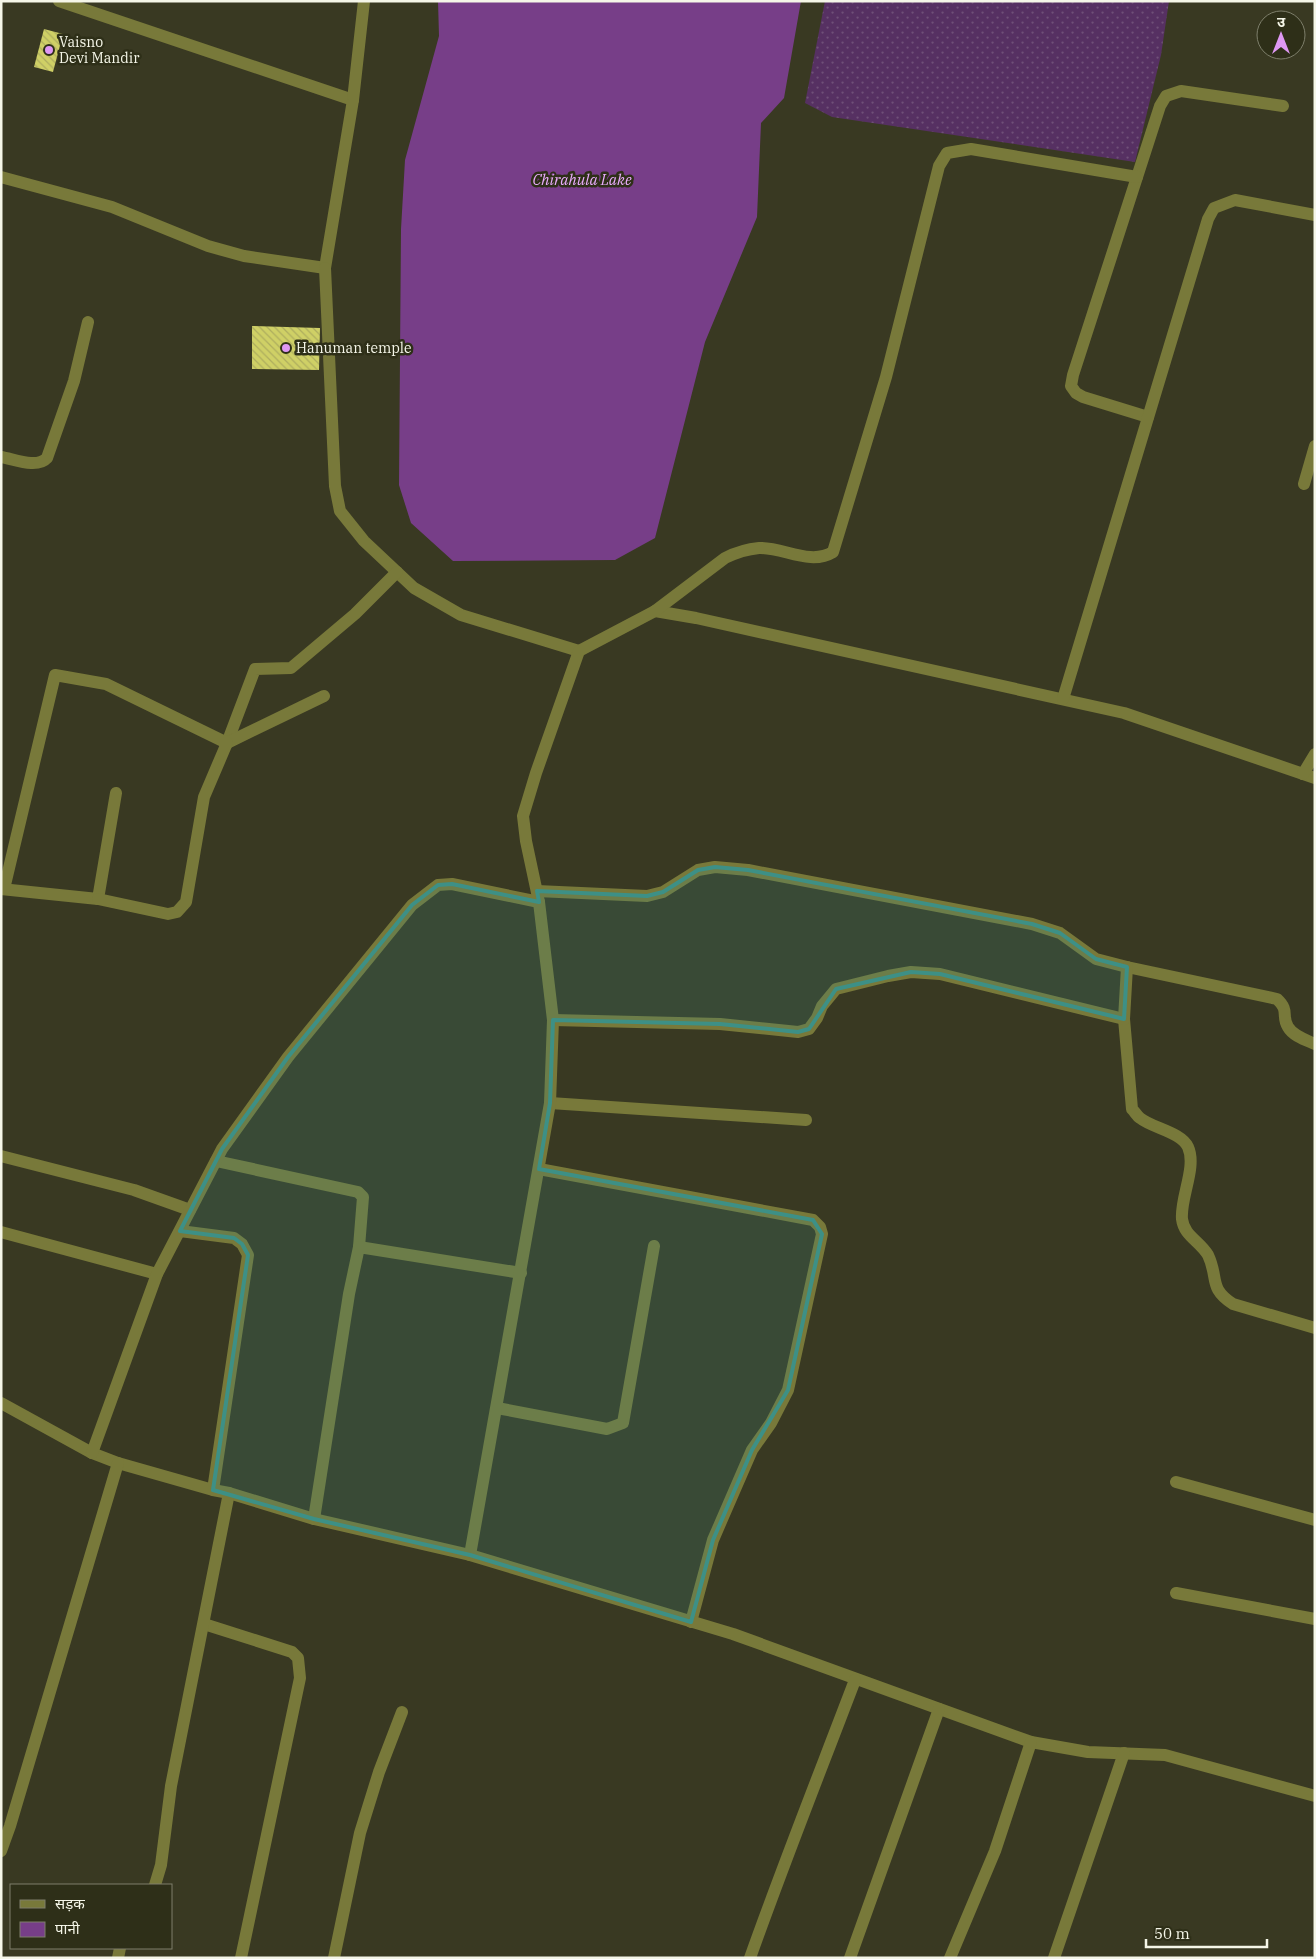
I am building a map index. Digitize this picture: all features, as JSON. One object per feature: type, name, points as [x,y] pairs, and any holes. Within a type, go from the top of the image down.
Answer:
[{"type":"street","points":[[60,1],[352,100]]},
{"type":"street","points":[[364,1],[352,100],[325,268],[335,486],[340,511],[364,541],[414,588],[461,615],[579,651]]},
{"type":"street","points":[[1148,417],[1082,397],[1071,386],[1160,106],[1166,96],[1173,92],[1181,91],[1283,106]]},
{"type":"street","points":[[470,1556],[550,1103],[553,1020],[538,896],[526,841],[523,816],[536,773],[579,651],[655,611],[725,558],[735,553],[760,548],[821,558],[832,552],[886,377],[939,166],[946,153],[971,149],[1137,177]]},
{"type":"street","points":[[1,176],[112,207],[208,246],[244,256],[325,268]]},
{"type":"street","points":[[1062,699],[1208,219],[1214,208],[1235,200],[1315,214]]},
{"type":"street","points":[[1,457],[36,464],[43,462],[46,458],[74,381],[88,322]]},
{"type":"street","points":[[1304,484],[1315,446]]},
{"type":"street","points":[[227,743],[106,684],[55,675],[3,889],[98,899],[168,914],[177,912],[186,902],[204,798],[227,743],[255,669],[291,668],[354,614],[397,572]]},
{"type":"street","points":[[655,611],[696,618],[1124,713],[1309,776],[1315,754]]},
{"type":"street","points":[[227,743],[324,696]]},
{"type":"street","points":[[98,899],[116,793]]},
{"type":"street","points":[[92,1453],[157,1274],[222,1150],[288,1057],[412,905],[438,885],[452,884],[538,896],[647,896],[663,892],[698,870],[715,866],[748,870],[1032,924],[1060,933],[1096,958],[1128,967],[1277,999],[1284,1007],[1287,1027],[1293,1033],[1315,1044]]},
{"type":"street","points":[[1128,967],[1124,1019],[1132,1109],[1140,1118],[1182,1140],[1188,1148],[1191,1160],[1182,1218],[1186,1232],[1207,1255],[1218,1291],[1222,1296],[1233,1304],[1315,1328]]},
{"type":"street","points":[[553,1020],[720,1024],[798,1032],[809,1029],[817,1018],[822,1006],[836,989],[911,972],[940,974],[1124,1019]]},
{"type":"street","points":[[550,1103],[806,1120]]},
{"type":"street","points":[[1,1156],[134,1190],[190,1210]]},
{"type":"street","points":[[216,1161],[358,1192],[363,1197],[360,1247],[349,1294],[314,1519]]},
{"type":"street","points":[[539,1169],[812,1220],[820,1227],[822,1234],[788,1390],[771,1423],[752,1450],[713,1540],[691,1622]]},
{"type":"street","points":[[180,1231],[234,1238],[242,1244],[248,1255],[213,1490]]},
{"type":"street","points":[[1,1232],[157,1274]]},
{"type":"street","points":[[497,1408],[608,1429],[623,1423],[654,1246]]},
{"type":"street","points":[[360,1247],[521,1273]]},
{"type":"street","points":[[1,1402],[92,1453],[118,1464],[229,1493],[314,1519],[470,1556],[733,1634],[854,1680],[1031,1742],[1088,1752],[1165,1754],[1315,1796]]},
{"type":"street","points":[[1,1851],[70,1629],[102,1513],[118,1464]]},
{"type":"street","points":[[1176,1482],[1315,1520]]},
{"type":"street","points":[[155,1884],[161,1865],[171,1786],[229,1493]]},
{"type":"street","points":[[1176,1593],[1315,1619]]},
{"type":"street","points":[[204,1624],[292,1652],[298,1658],[300,1667],[300,1678],[241,1958]]},
{"type":"street","points":[[750,1958],[776,1884],[796,1836],[854,1680]]},
{"type":"street","points":[[850,1958],[939,1710]]},
{"type":"street","points":[[334,1958],[360,1833],[379,1772],[402,1712]]},
{"type":"street","points":[[950,1958],[995,1851],[1031,1742]]},
{"type":"street","points":[[1054,1958],[1124,1753]]},
{"type":"highlighted area","points":[[715,867],[748,870],[1032,924],[1060,933],[1096,959],[1127,967],[1124,1019],[940,974],[911,972],[836,989],[809,1029],[798,1032],[720,1024],[553,1020],[550,1103],[539,1169],[813,1220],[822,1234],[788,1390],[752,1450],[713,1540],[691,1622],[470,1555],[314,1519],[213,1490],[248,1255],[242,1244],[234,1238],[180,1231],[222,1149],[288,1057],[412,905],[438,885],[452,884],[539,902],[537,891],[647,896],[663,892],[698,870]]},
{"type":"shaded area","points":[[825,1],[1169,1],[1161,55],[1135,162],[832,117],[805,103]]},
{"type":"water","name":"Chirahula Lake","points":[[438,1],[801,1],[784,98],[761,123],[757,217],[705,342],[655,538],[615,560],[453,561],[411,523],[399,485],[401,229],[405,160],[439,36]]},
{"type":"building","name":"Vaisno Devi Mandir","points":[[44,29],[63,34],[53,72],[34,67]]},
{"type":"building","name":"Hanuman temple","points":[[252,326],[320,328],[319,370],[252,369]]},
{"type":"place","name":"Vaisno Devi Mandir","points":[[49,50]]},
{"type":"place","name":"Hanuman temple","points":[[286,348]]}]
